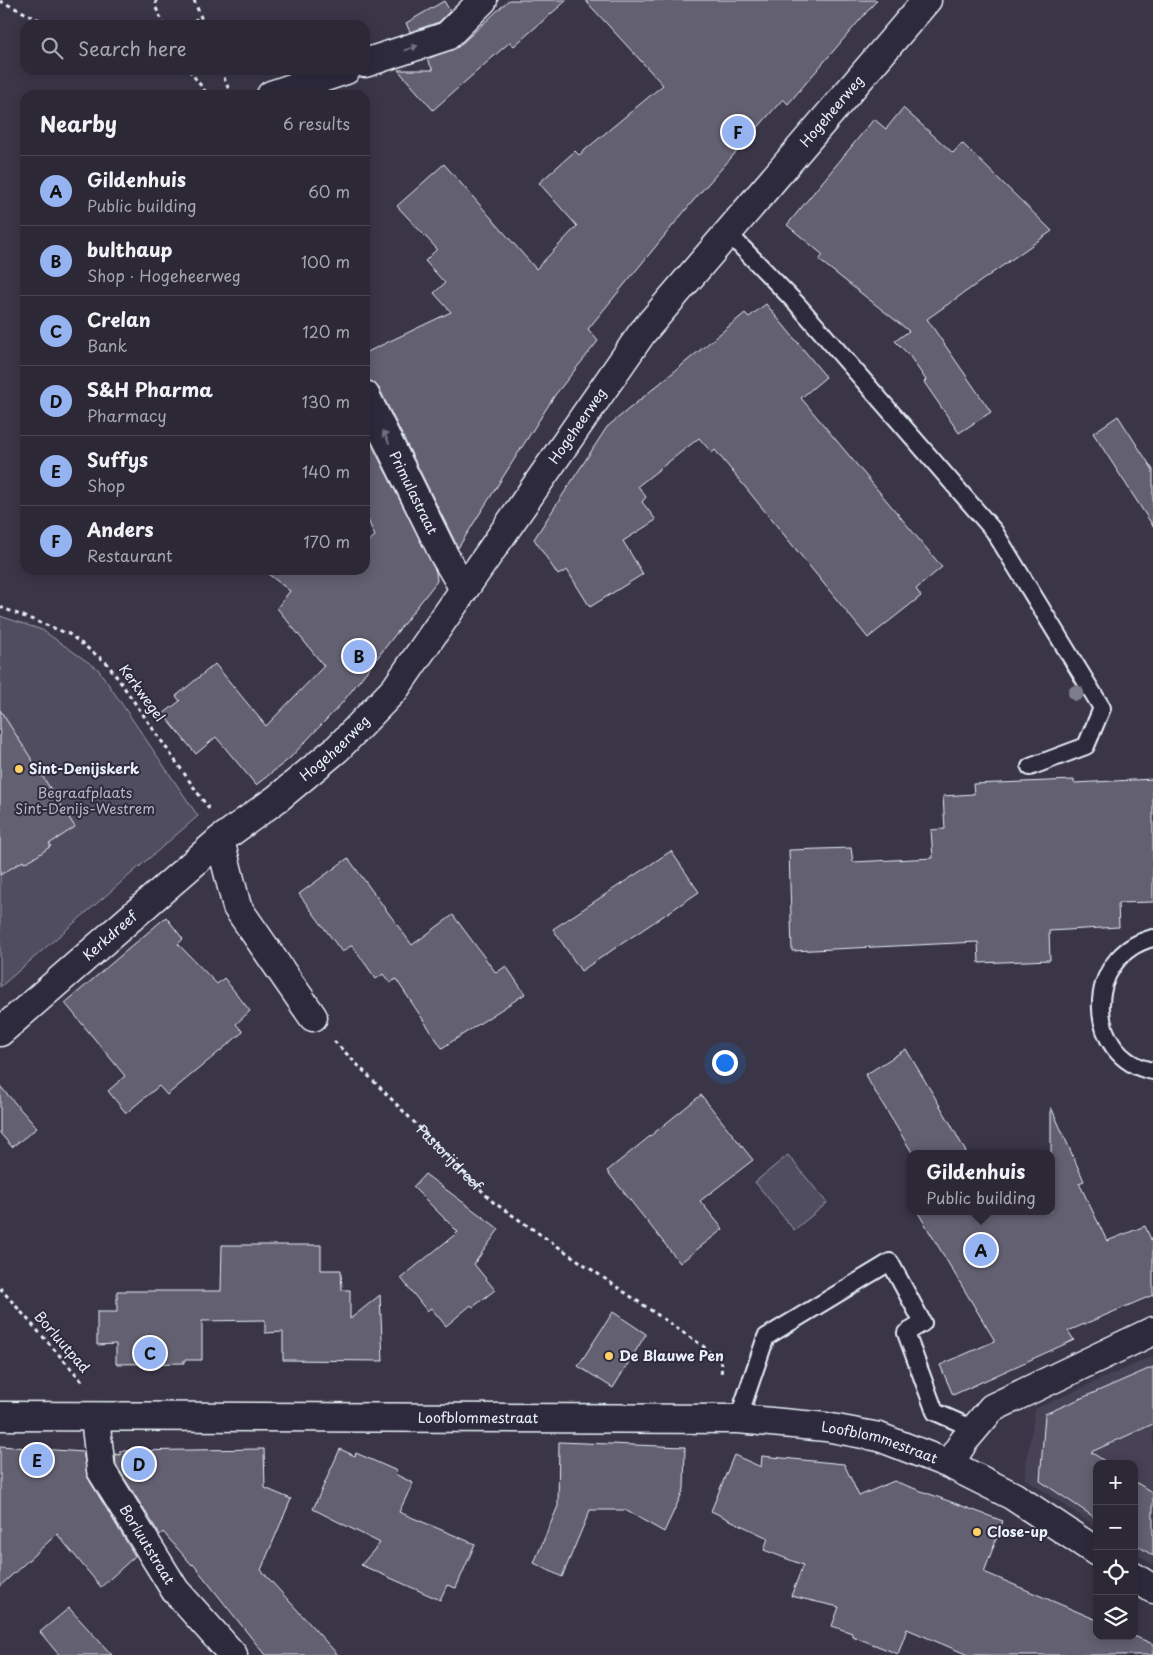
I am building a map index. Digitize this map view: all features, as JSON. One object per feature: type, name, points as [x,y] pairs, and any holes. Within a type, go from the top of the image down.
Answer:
[{"type":"street","points":[[370,62],[446,36],[483,0]]},
{"type":"street","name":"Hogeheerweg","points":[[220,840],[278,798],[337,749],[395,689],[642,334],[927,0]]},
{"type":"street","points":[[286,90],[331,75]]},
{"type":"street","name":"Primulastraat","points":[[370,405],[444,555],[464,589]]},
{"type":"street","points":[[220,840],[237,907],[313,1016]]},
{"type":"street","name":"Kerkdreef","points":[[0,1032],[220,840]]},
{"type":"street","name":"Loofblommestraat","points":[[949,1464],[992,1408],[1153,1331]]},
{"type":"street","name":"Loofblommestraat","points":[[0,1416],[95,1418],[729,1419],[826,1427],[879,1437],[949,1464],[1013,1496],[1094,1550]]},
{"type":"street","name":"Borluutstraat","points":[[95,1418],[101,1470],[175,1590],[233,1655]]},
{"type":"street","points":[[1138,1580],[1153,1589]]},
{"type":"lane","points":[[728,233],[798,305],[994,531],[1102,708],[1086,746],[1030,767]]},
{"type":"lane","points":[[1153,938],[1140,941],[1118,957],[1106,974],[1100,1005],[1105,1032],[1121,1055],[1144,1069],[1153,1071]]},
{"type":"lane","points":[[729,1419],[766,1337],[890,1262],[923,1323],[906,1333],[935,1412],[974,1429]]},
{"type":"path","points":[[156,0],[156,8],[162,20]]},
{"type":"path","points":[[194,0],[202,20]]},
{"type":"path","points":[[0,1],[40,20]]},
{"type":"path","points":[[195,20],[200,17]]},
{"type":"path","points":[[193,75],[204,90]]},
{"type":"path","points":[[223,75],[229,90]]},
{"type":"path","name":"Kerkwegel","points":[[0,607],[69,634],[107,663],[206,802],[220,840]]},
{"type":"path","name":"Pastorijdreef","points":[[313,1016],[350,1059],[493,1202],[703,1346],[722,1364],[729,1419]]},
{"type":"path","name":"Borluutpad","points":[[0,1288],[84,1384],[95,1418]]},
{"type":"shaded area","points":[[1153,1356],[1153,1565],[1138,1555],[1138,1460],[1093,1460],[1093,1524],[1024,1478],[1035,1409]]},
{"type":"green space","name":"Begraafplaats Sint-Denijs-Westrem","points":[[0,616],[42,630],[98,669],[198,816],[0,987]]},
{"type":"green space","points":[[788,1155],[827,1203],[794,1230],[755,1182]]},
{"type":"building","points":[[509,0],[567,0],[514,46],[510,42],[433,110],[398,70],[433,70],[427,59],[458,47]]},
{"type":"building","points":[[585,0],[877,0],[788,104],[783,99],[693,201],[588,329],[598,341],[555,395],[458,548],[379,388],[370,381],[370,351],[451,312],[434,293],[445,283],[425,261],[437,249],[397,206],[444,164],[536,269],[577,226],[539,183],[575,151],[579,155],[663,85]]},
{"type":"building","points":[[444,1],[450,11],[439,22],[410,32],[406,23]]},
{"type":"building","points":[[903,108],[953,153],[962,143],[1052,231],[927,319],[991,412],[959,433],[924,382],[926,380],[909,355],[895,341],[909,331],[819,260],[823,255],[787,225],[874,119],[886,129]]},
{"type":"building","points":[[766,304],[826,377],[801,398],[942,567],[916,589],[921,596],[868,638],[715,450],[712,453],[699,438],[638,486],[646,497],[642,502],[656,520],[623,541],[643,574],[590,607],[567,570],[558,575],[534,539],[607,427],[745,313],[749,317]]},
{"type":"building","points":[[1118,416],[1153,470],[1153,526],[1093,433]]},
{"type":"building","points":[[370,441],[436,572],[437,581],[342,703],[289,759],[256,785],[216,737],[196,754],[163,714],[180,701],[176,696],[215,664],[266,726],[324,666],[277,608],[290,591],[269,575],[370,575],[370,540],[375,536],[370,524]]},
{"type":"building","name":"Sint-Denijskerk","points":[[0,710],[75,827],[49,844],[51,846],[37,856],[24,863],[23,861],[0,875]]},
{"type":"building","points":[[1153,779],[1153,902],[1118,903],[1119,927],[1049,931],[1050,960],[979,963],[978,942],[792,951],[789,850],[851,848],[853,862],[933,858],[931,830],[945,829],[943,796],[974,794],[973,784],[1074,780],[1074,783]]},
{"type":"building","points":[[671,851],[699,892],[581,971],[553,929]]},
{"type":"building","points":[[348,858],[412,945],[453,915],[496,973],[506,966],[525,994],[442,1048],[396,979],[390,983],[383,974],[376,979],[352,945],[342,952],[299,894]]},
{"type":"building","points":[[166,917],[183,939],[178,944],[217,984],[224,978],[250,1011],[236,1024],[243,1032],[167,1095],[159,1086],[126,1113],[108,1091],[125,1076],[65,1003]]},
{"type":"building","points":[[906,1049],[965,1150],[911,1150],[865,1075]]},
{"type":"building","points":[[0,1086],[37,1128],[12,1147],[0,1133]]},
{"type":"building","points":[[701,1095],[753,1160],[700,1201],[723,1229],[680,1263],[607,1171]]},
{"type":"building","points":[[1051,1107],[1084,1181],[1079,1183],[1107,1241],[1145,1226],[1153,1244],[1153,1295],[1068,1331],[1074,1340],[953,1395],[940,1365],[995,1341],[919,1215],[1055,1215],[1055,1150],[1051,1150]]},
{"type":"building","points":[[425,1174],[499,1229],[474,1264],[495,1290],[473,1307],[471,1305],[446,1326],[431,1308],[427,1311],[401,1278],[458,1232],[413,1187]]},
{"type":"building","points":[[222,1245],[321,1245],[321,1270],[341,1270],[342,1290],[350,1290],[350,1319],[380,1295],[383,1361],[283,1360],[283,1332],[265,1333],[265,1320],[202,1321],[202,1360],[184,1360],[184,1363],[116,1364],[116,1344],[97,1345],[97,1312],[117,1312],[117,1291],[221,1291]]},
{"type":"building","name":"De Blauwe Pen","points":[[613,1312],[646,1334],[613,1388],[578,1366]]},
{"type":"building","points":[[1153,1367],[1153,1424],[1091,1452],[1103,1460],[1093,1460],[1093,1516],[1040,1481],[1045,1414]]},
{"type":"building","points":[[559,1442],[685,1447],[684,1489],[664,1532],[625,1510],[590,1510],[562,1577],[534,1563],[558,1506]]},
{"type":"building","points":[[0,1446],[83,1452],[88,1478],[135,1556],[101,1587],[57,1534],[0,1586]]},
{"type":"building","points":[[264,1449],[265,1488],[291,1499],[261,1570],[338,1655],[265,1655],[193,1564],[163,1532],[160,1535],[116,1465],[115,1454],[120,1455],[120,1451]]},
{"type":"building","points":[[340,1449],[355,1456],[356,1453],[397,1471],[395,1474],[413,1483],[399,1512],[475,1544],[456,1588],[447,1585],[440,1600],[361,1565],[380,1543],[313,1509]]},
{"type":"building","points":[[734,1455],[761,1467],[762,1456],[844,1464],[859,1496],[894,1481],[1003,1521],[984,1572],[1093,1618],[1093,1640],[1138,1640],[1138,1638],[1153,1644],[1153,1655],[968,1655],[907,1629],[898,1654],[832,1626],[839,1607],[791,1596],[803,1565],[764,1550],[768,1538],[711,1511]]},
{"type":"building","points":[[1138,1484],[1153,1493],[1153,1556],[1138,1546]]},
{"type":"building","points":[[69,1608],[112,1655],[59,1655],[40,1632]]},
{"type":"place","name":"Anders","points":[[738,132]]},
{"type":"place","name":"bulthaup","points":[[359,656]]},
{"type":"place","name":"Sint-Denijskerk","points":[[19,769]]},
{"type":"place","name":"Gildenhuis","points":[[981,1250]]},
{"type":"place","name":"Crelan","points":[[150,1353]]},
{"type":"place","name":"De Blauwe Pen","points":[[609,1356]]},
{"type":"place","name":"Suffys","points":[[37,1460]]},
{"type":"place","name":"S&H Pharma","points":[[139,1464]]},
{"type":"place","name":"Close-up","points":[[977,1532]]}]
